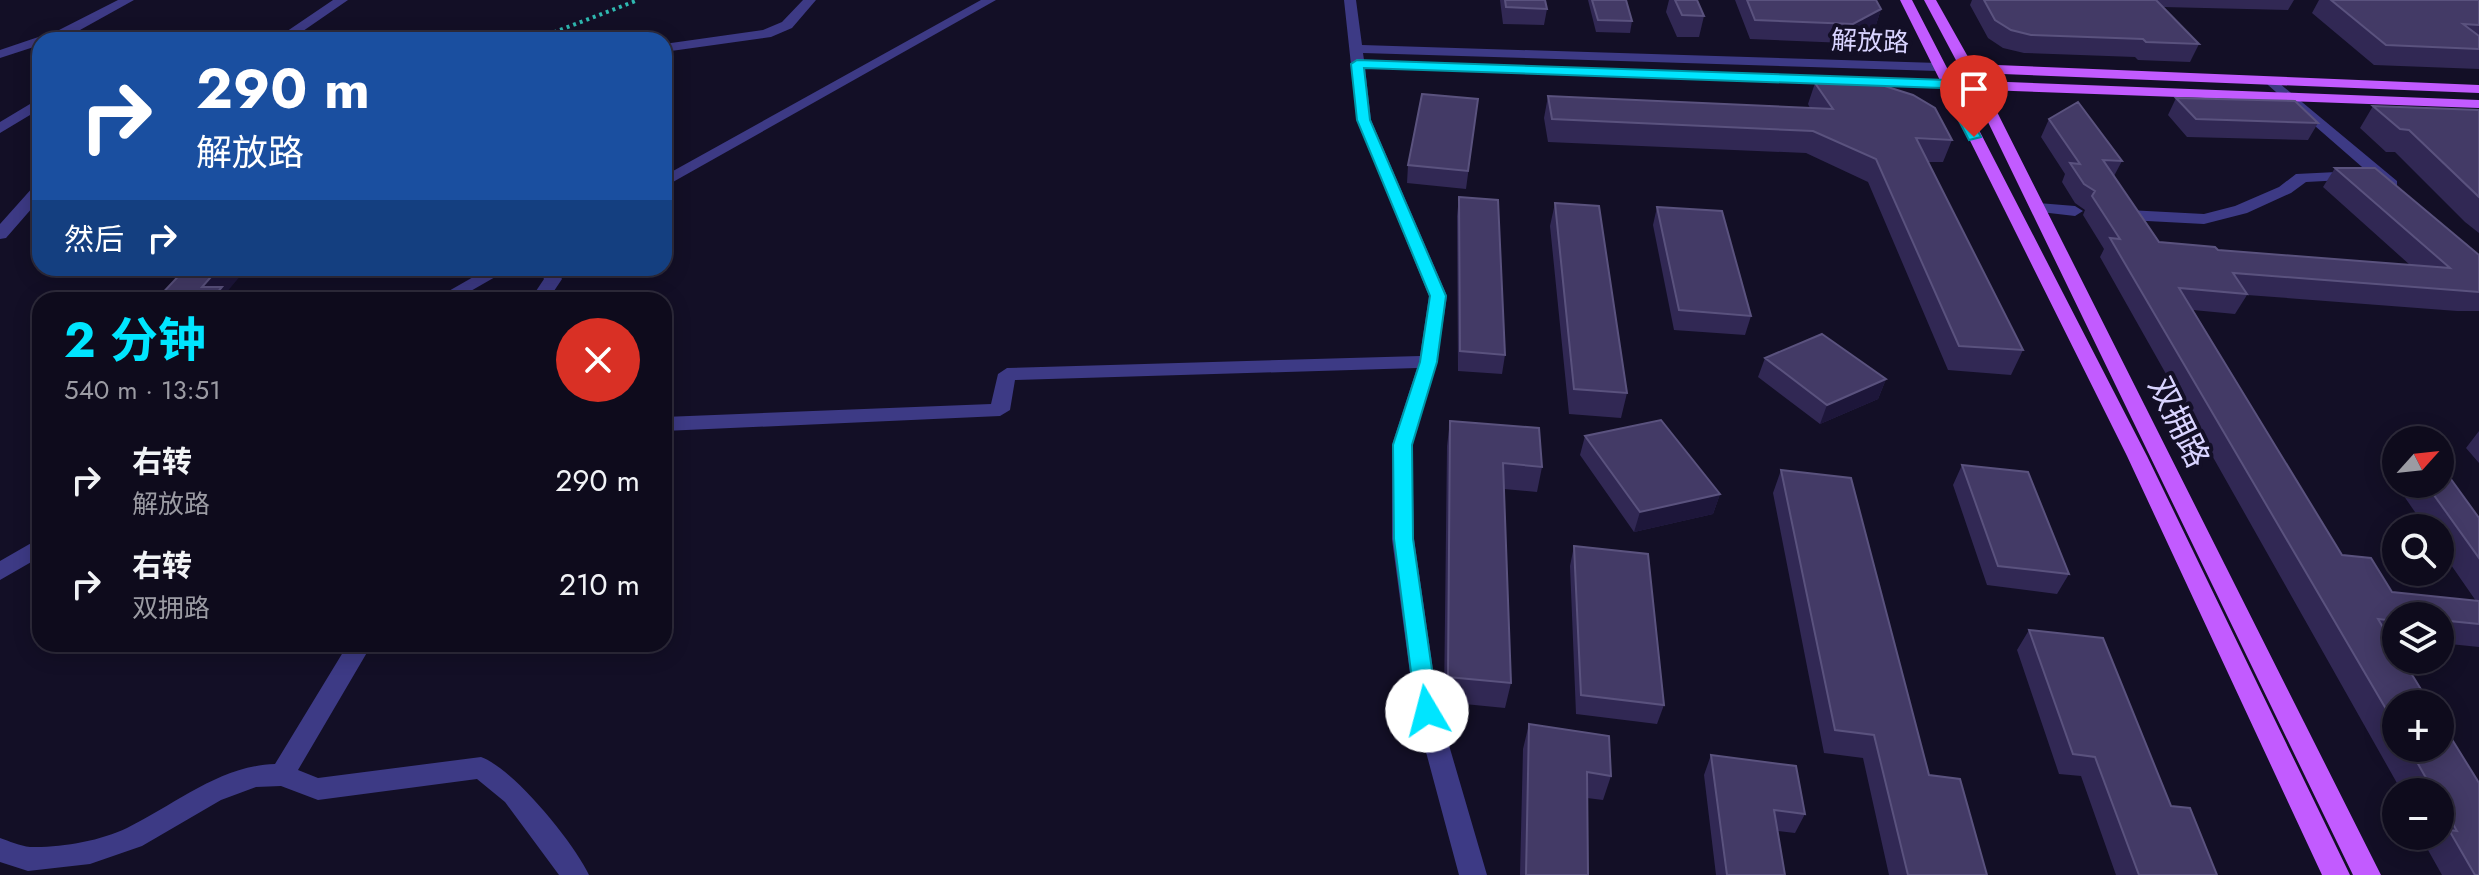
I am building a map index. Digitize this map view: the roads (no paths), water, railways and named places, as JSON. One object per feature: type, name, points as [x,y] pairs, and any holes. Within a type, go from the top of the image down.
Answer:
[{"type":"main road","name":"双拥路","points":[[1906,0],[2137,456],[2336,875]]},
{"type":"main road","name":"双拥路","points":[[1930,0],[2038,208],[2367,875]]},
{"type":"main road","name":"解放路","points":[[1943,76],[2479,89]]},
{"type":"main road","name":"解放路","points":[[1972,77],[2291,97],[2479,104]]},
{"type":"street","points":[[66,32],[128,0]]},
{"type":"street","points":[[293,32],[342,0]]},
{"type":"street","points":[[672,47],[766,34],[787,25],[810,0]]},
{"type":"street","points":[[672,178],[990,0]]},
{"type":"street","points":[[1350,0],[1364,120],[1438,296],[1428,362],[1402,445],[1403,539],[1427,711],[1473,875]]},
{"type":"street","points":[[0,54],[32,43]]},
{"type":"street","name":"解放路","points":[[1356,56],[1943,76]]},
{"type":"street","points":[[2273,82],[2403,195]]},
{"type":"street","points":[[0,129],[32,107]]},
{"type":"street","points":[[2128,215],[2204,219],[2241,210],[2285,190],[2302,177],[2381,176]]},
{"type":"street","points":[[0,234],[32,198]]},
{"type":"street","points":[[2038,208],[2075,211]]},
{"type":"street","points":[[457,292],[487,276]]},
{"type":"street","points":[[672,424],[1000,410],[1007,374],[1428,362]]},
{"type":"street","points":[[0,572],[32,551]]},
{"type":"street","points":[[282,775],[355,652]]},
{"type":"street","points":[[0,850],[28,859],[90,852],[133,838],[212,792],[255,776],[282,775],[318,789],[481,768],[514,794],[575,875]]}]
